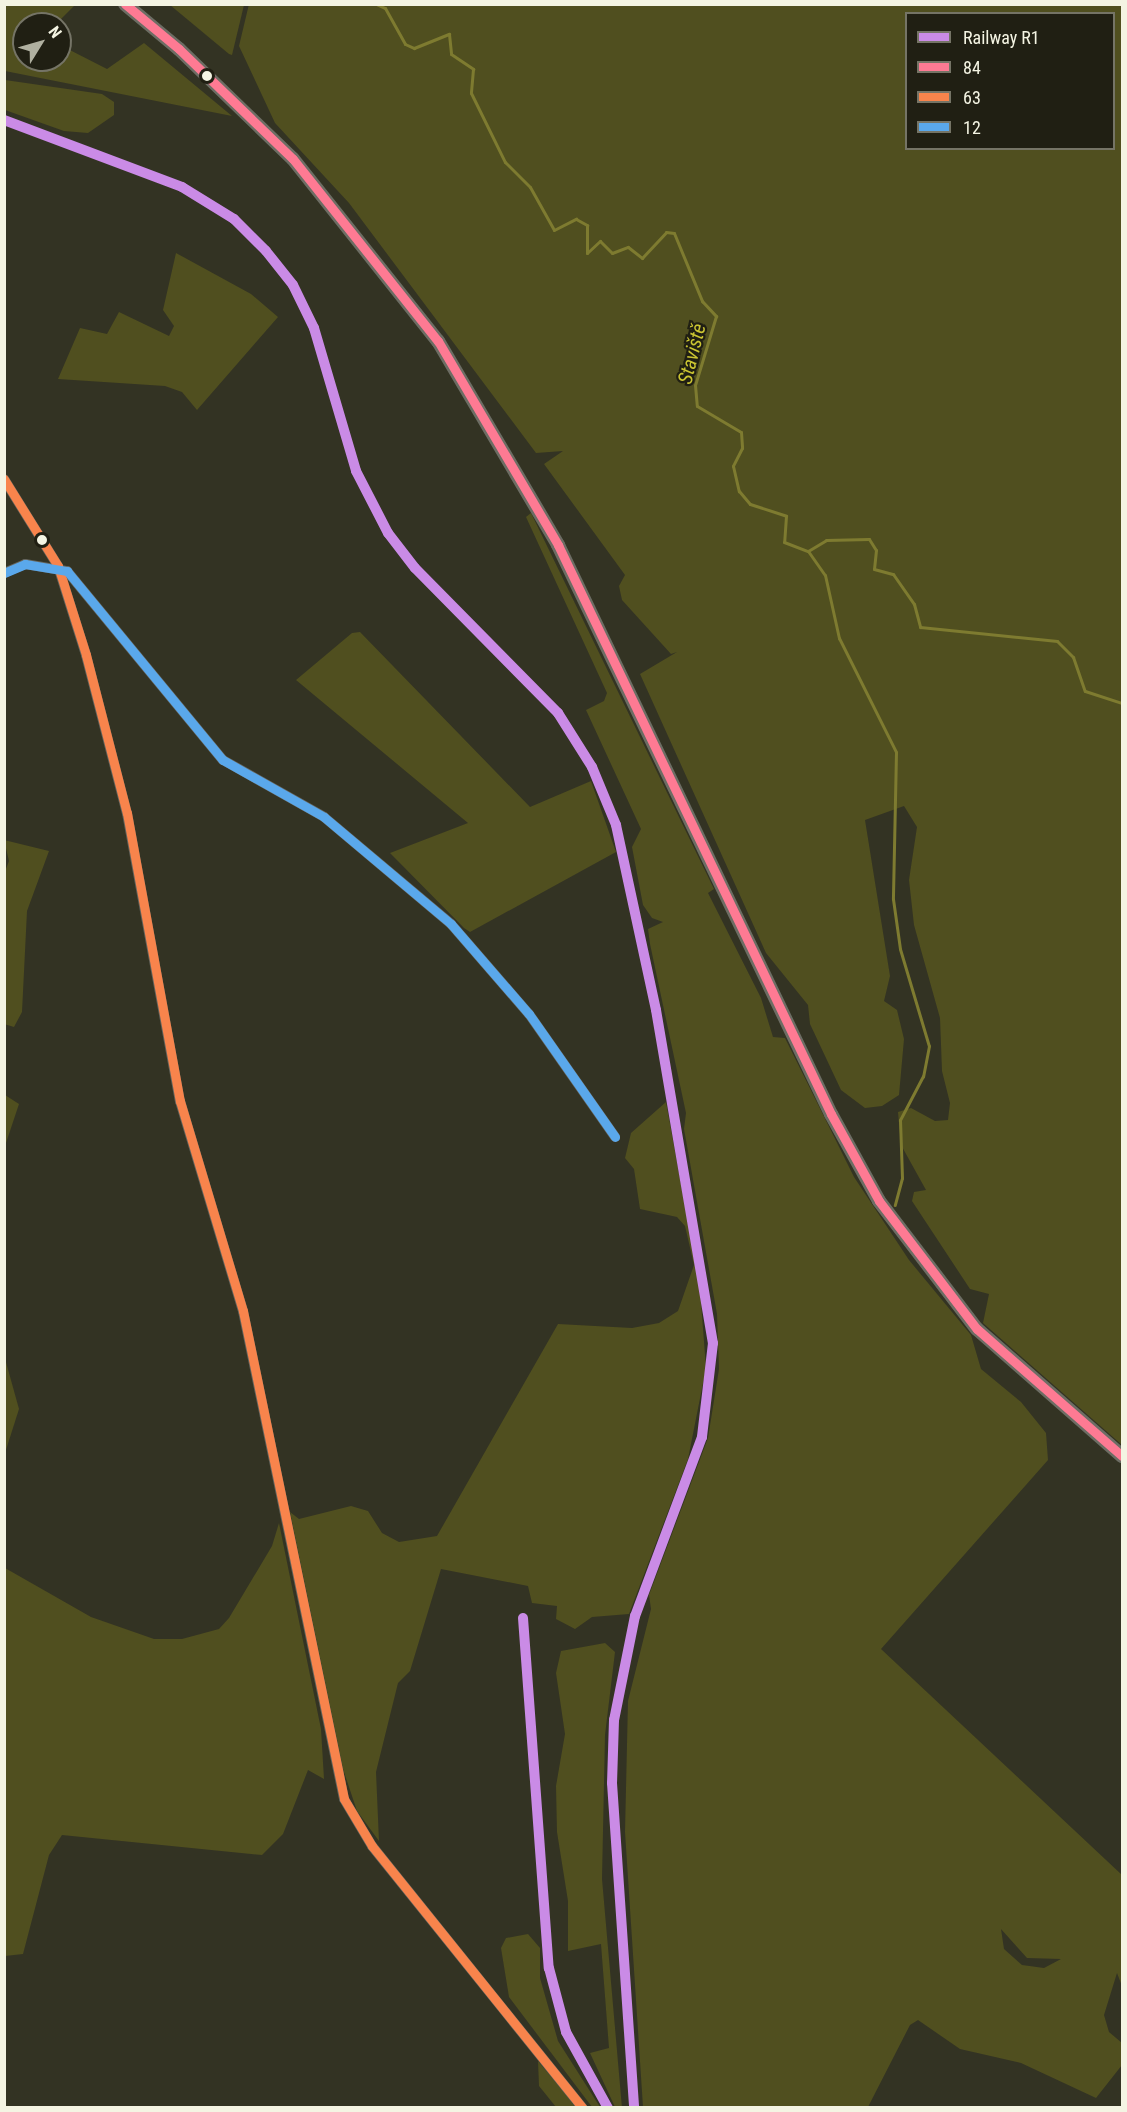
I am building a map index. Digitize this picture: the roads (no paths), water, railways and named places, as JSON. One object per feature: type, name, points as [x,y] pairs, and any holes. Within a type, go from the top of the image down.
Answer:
[{"type":"main road","points":[[125,4],[179,49],[293,159],[438,341],[558,545],[831,1114],[879,1201],[977,1329],[1122,1456]]},
{"type":"street","points":[[4,479],[58,566],[223,760],[324,817],[451,924],[530,1014],[615,1137]]},
{"type":"street","points":[[4,573],[25,564],[58,566]]},
{"type":"street","points":[[58,566],[127,813],[194,1158],[243,1311],[344,1799],[372,1846],[583,2108]]},
{"type":"waterway","name":"Staviště","points":[[376,4],[385,8],[405,44],[414,48],[449,34],[451,54],[473,69],[471,93],[505,162],[530,187],[554,230],[576,219],[587,225],[587,253],[600,241],[612,253],[628,247],[642,258],[666,232],[674,233],[702,301],[716,316],[695,385],[697,406],[741,432],[742,448],[733,466],[739,491],[750,504],[786,516],[784,542],[808,551],[826,540],[869,539],[876,550],[874,569],[893,574],[914,604],[920,627],[1057,641],[1073,657],[1085,691],[1122,703]]},
{"type":"waterway","points":[[808,551],[825,575],[839,638],[896,752],[893,899],[900,949],[929,1046],[923,1076],[900,1120],[902,1178],[895,1205]]},
{"type":"rail line","name":"R1","points":[[4,120],[182,187],[234,219],[266,251],[293,285],[314,328],[356,471],[388,533],[415,568],[558,713],[592,767],[616,825],[656,1010],[713,1343],[702,1437],[635,1616],[614,1720],[612,1783],[634,2108]]},
{"type":"rail line","name":"R1","points":[[523,1618],[549,1968],[566,2032],[608,2108]]}]
